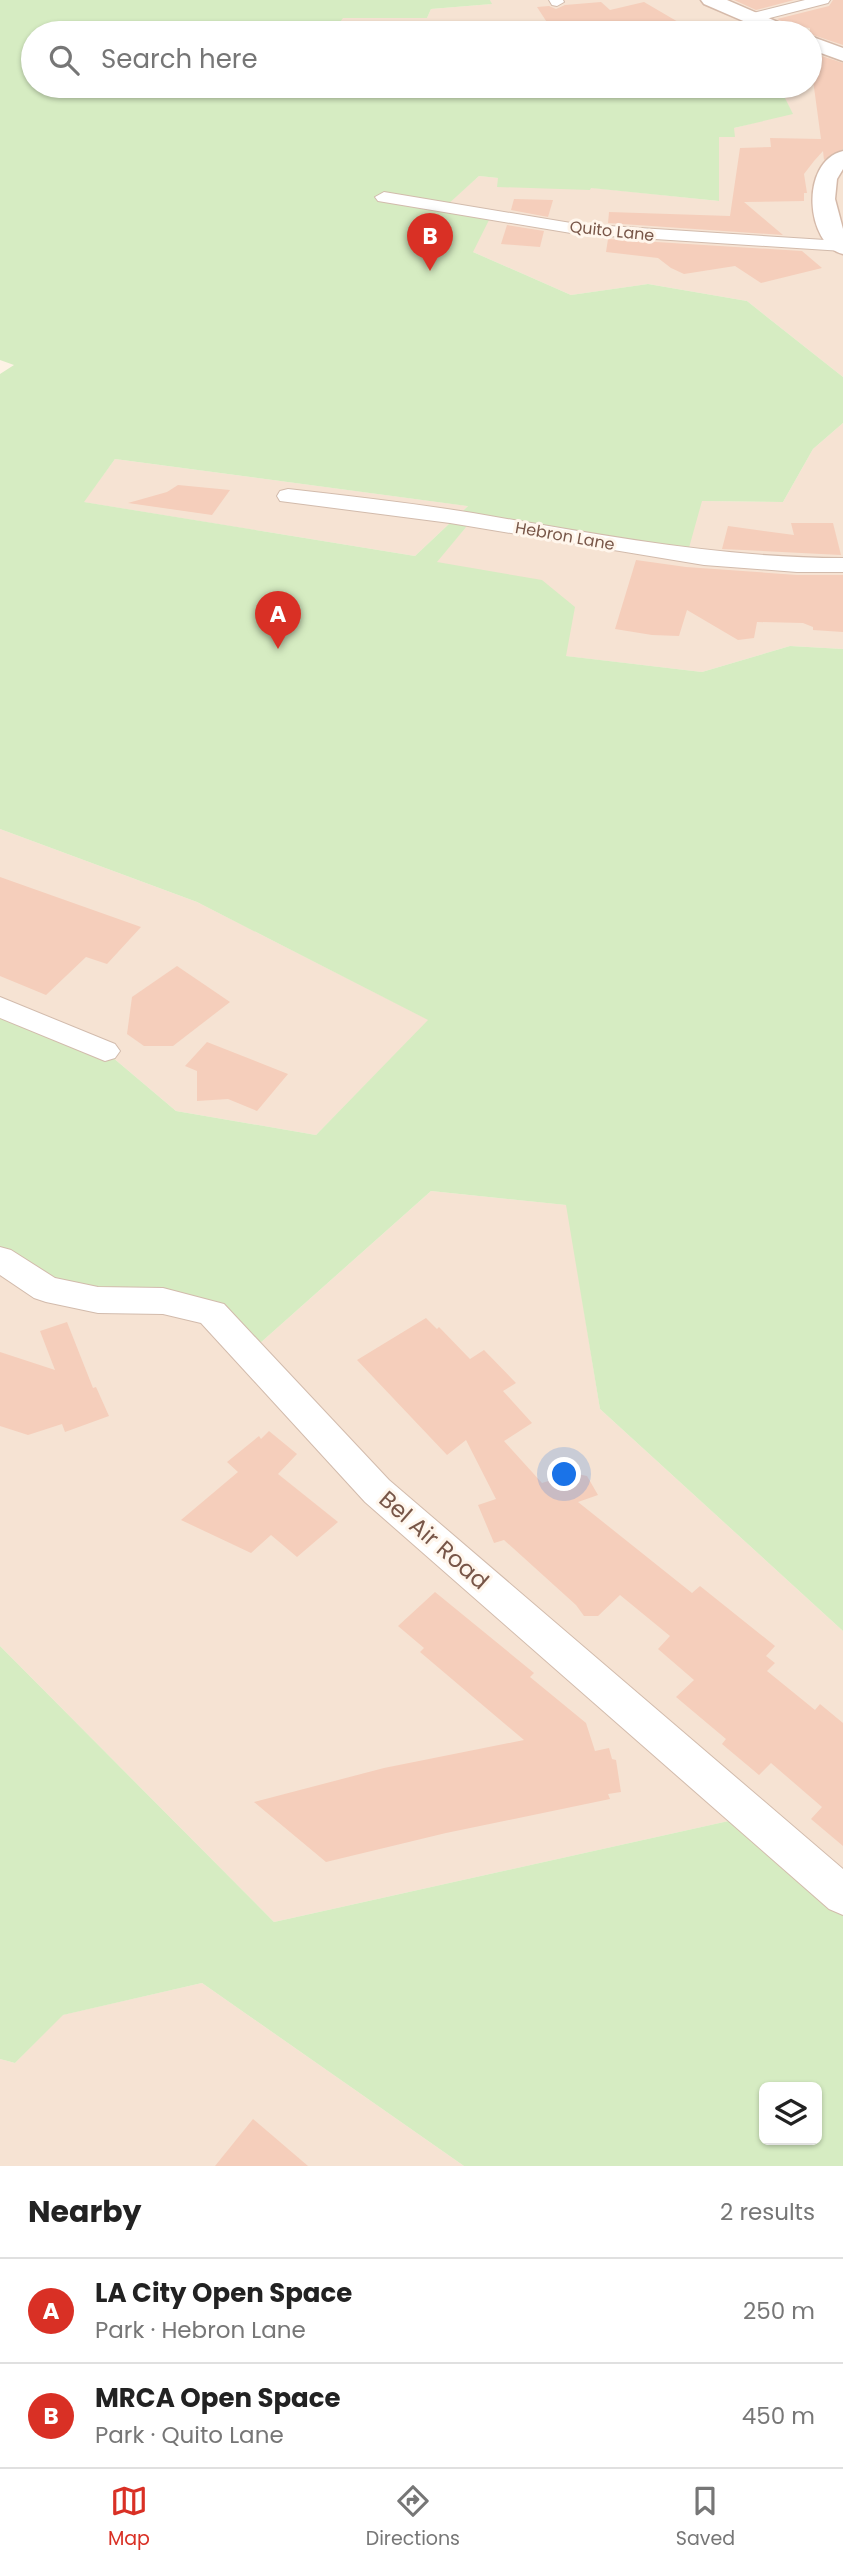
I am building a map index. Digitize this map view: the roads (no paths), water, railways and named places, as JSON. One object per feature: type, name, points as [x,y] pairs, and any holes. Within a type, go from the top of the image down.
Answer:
[{"type":"main road","points":[[711,0],[757,21]]},
{"type":"main road","points":[[822,47],[843,55]]},
{"type":"main road","points":[[842,247],[826,221],[824,199],[829,171],[843,158]]},
{"type":"street","points":[[750,18],[823,0]]},
{"type":"street","name":"Quito Lane","points":[[384,197],[577,229],[842,247]]},
{"type":"street","name":"Hebron Lane","points":[[288,496],[472,520],[687,555],[776,566],[843,565]]},
{"type":"street","points":[[0,1007],[105,1051]]},
{"type":"street","name":"Bel Air Road","points":[[0,1259],[46,1289],[99,1300],[163,1301],[212,1313],[377,1492],[843,1895]]},
{"type":"place","name":"MRCA Open Space","points":[[430,271]]},
{"type":"place","name":"LA City Open Space","points":[[278,649]]}]
